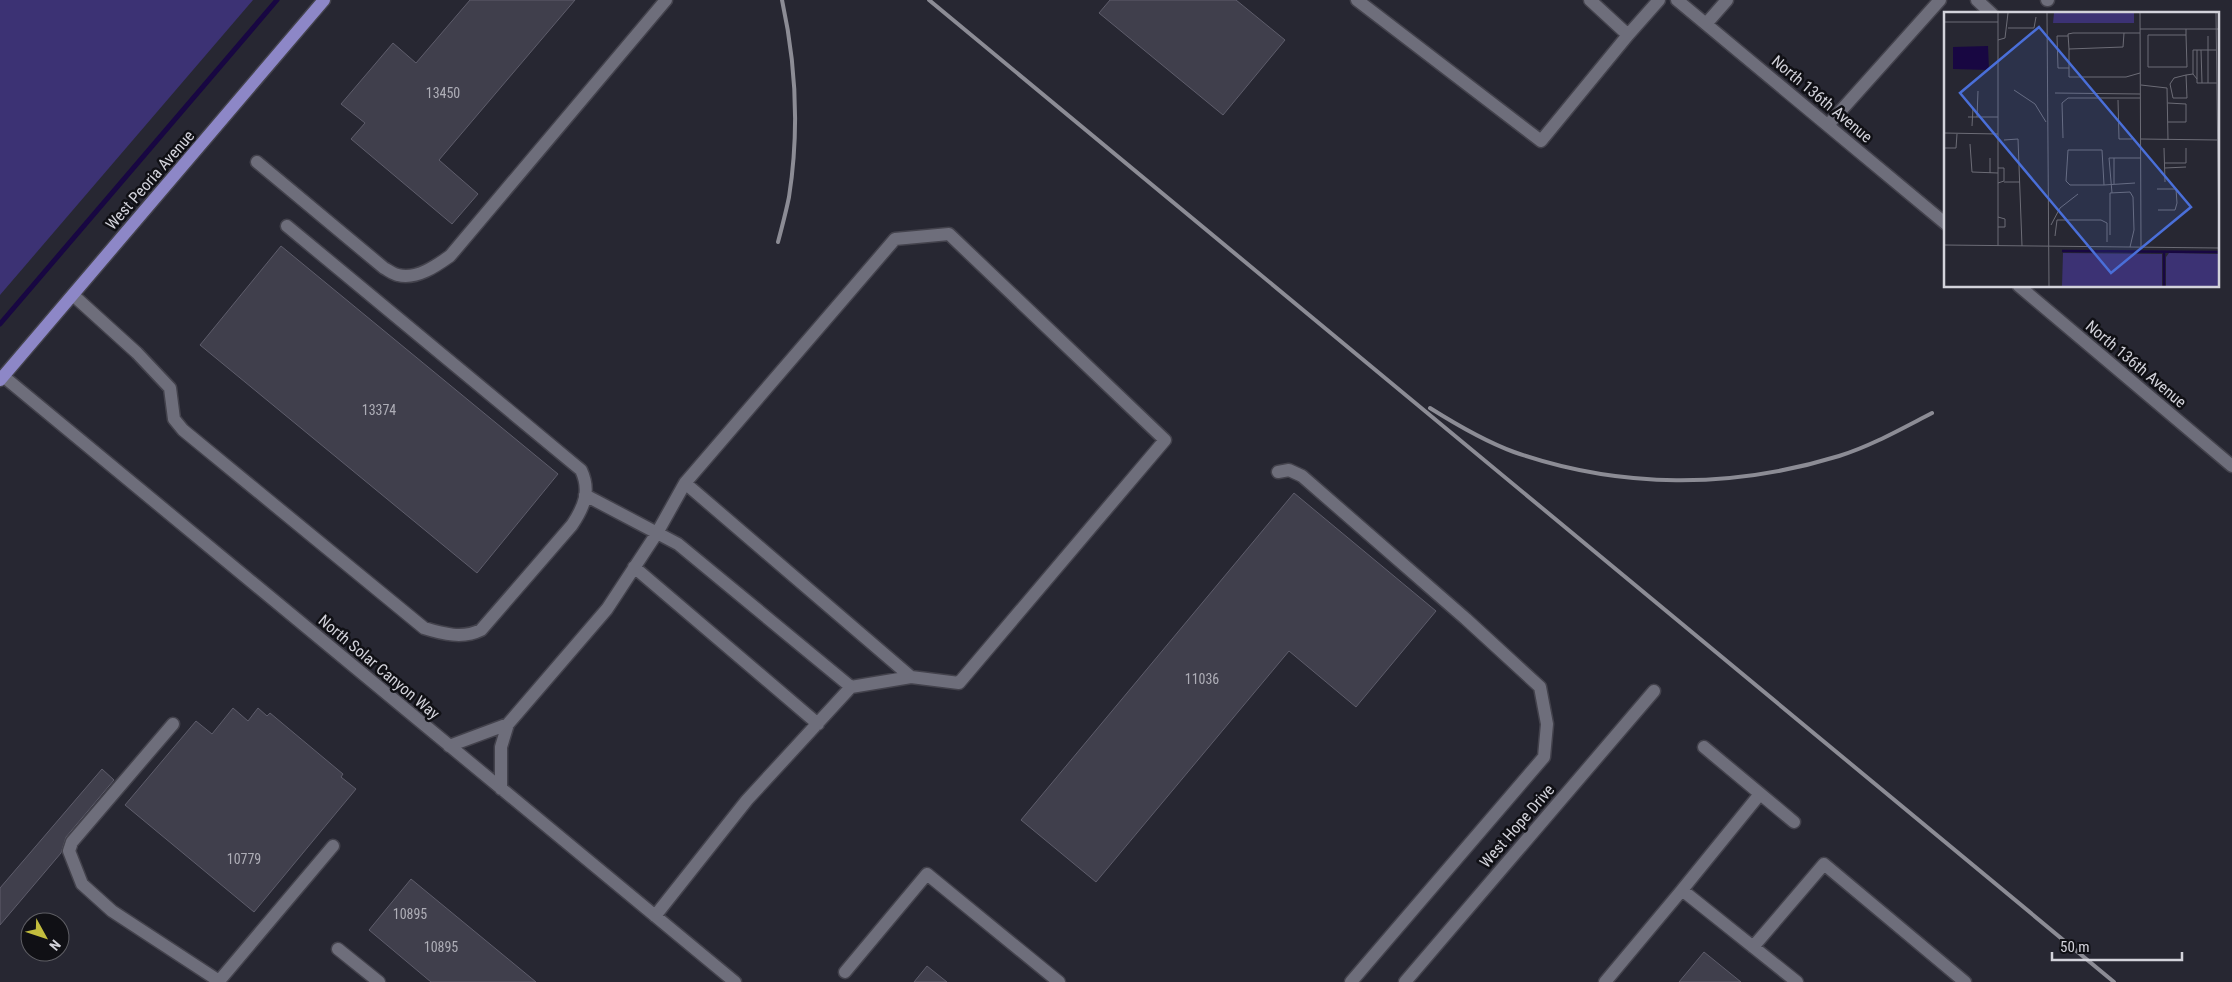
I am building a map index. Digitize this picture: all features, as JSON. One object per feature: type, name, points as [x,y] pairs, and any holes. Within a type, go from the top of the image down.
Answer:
[{"type":"main road","name":"West Peoria Avenue","points":[[1,378],[324,0]]},
{"type":"street","points":[[257,162],[384,268],[399,276],[414,274],[432,268],[450,256],[666,0]]},
{"type":"street","points":[[1357,0],[1541,141],[1659,0]]},
{"type":"street","points":[[1590,0],[1628,35]]},
{"type":"street","name":"North 136th Avenue","points":[[1677,0],[1944,222]]},
{"type":"street","points":[[1706,24],[1727,0]]},
{"type":"street","points":[[1828,125],[1940,0]]},
{"type":"street","points":[[1977,0],[1990,12]]},
{"type":"street","points":[[73,295],[137,353],[170,388],[174,418],[183,430],[424,628],[441,634],[462,635],[481,630],[572,525],[581,510],[585,495],[586,481],[581,470],[287,226]]},
{"type":"street","points":[[501,789],[501,747],[508,724],[607,609],[657,533],[685,483],[894,239],[949,234],[1165,440],[959,683],[911,676],[851,687],[747,800],[656,916]]},
{"type":"street","name":"North 136th Avenue","points":[[2021,288],[2232,466]]},
{"type":"street","name":"North Solar Canyon Way","points":[[1,378],[735,982]]},
{"type":"street","points":[[1278,472],[1289,470],[1302,476],[1466,619],[1540,687],[1547,724],[1544,757],[1351,982]]},
{"type":"street","points":[[685,483],[911,676]]},
{"type":"street","points":[[585,495],[678,544],[851,687]]},
{"type":"street","points":[[634,568],[818,724]]},
{"type":"street","name":"West Hope Drive","points":[[1404,982],[1654,691]]},
{"type":"street","points":[[173,724],[72,842],[69,851],[82,884],[112,911],[219,981],[333,846]]},
{"type":"street","points":[[448,746],[508,724]]},
{"type":"street","points":[[1704,747],[1794,822]]},
{"type":"street","points":[[1605,982],[1760,794]]},
{"type":"street","points":[[1753,947],[1824,864],[1965,982]]},
{"type":"street","points":[[846,972],[927,874],[1059,982]]},
{"type":"street","points":[[1682,890],[1797,982]]},
{"type":"street","points":[[338,949],[379,982]]},
{"type":"shaded area","points":[[0,0],[253,0],[0,295]]},
{"type":"building","points":[[470,0],[575,0],[439,160],[478,194],[452,224],[351,139],[365,123],[341,104],[393,43],[416,63]]},
{"type":"building","points":[[1110,0],[1236,0],[1285,40],[1223,115],[1099,13]]},
{"type":"building","points":[[281,246],[558,474],[477,573],[200,345]]},
{"type":"building","points":[[1294,493],[1436,611],[1356,707],[1289,651],[1096,882],[1021,820]]},
{"type":"building","points":[[233,708],[248,721],[258,708],[267,716],[270,713],[343,774],[341,777],[356,789],[254,912],[125,805],[196,721],[212,734]]},
{"type":"building","points":[[102,769],[114,780],[66,837],[61,853],[0,925],[0,888]]},
{"type":"building","points":[[411,879],[536,982],[431,982],[369,930]]},
{"type":"building","points":[[1704,952],[1741,982],[1679,982]]},
{"type":"building","points":[[927,966],[947,982],[914,982]]},
{"type":"waterway","points":[[0,324],[277,0]]},
{"type":"railway","points":[[778,242],[789,197],[795,123],[793,74],[782,0]]},
{"type":"railway","points":[[929,0],[2114,982]]},
{"type":"railway","points":[[1430,408],[1492,443],[1554,464],[1594,473],[1676,480],[1717,479],[1799,467],[1863,447],[1932,413]]}]
